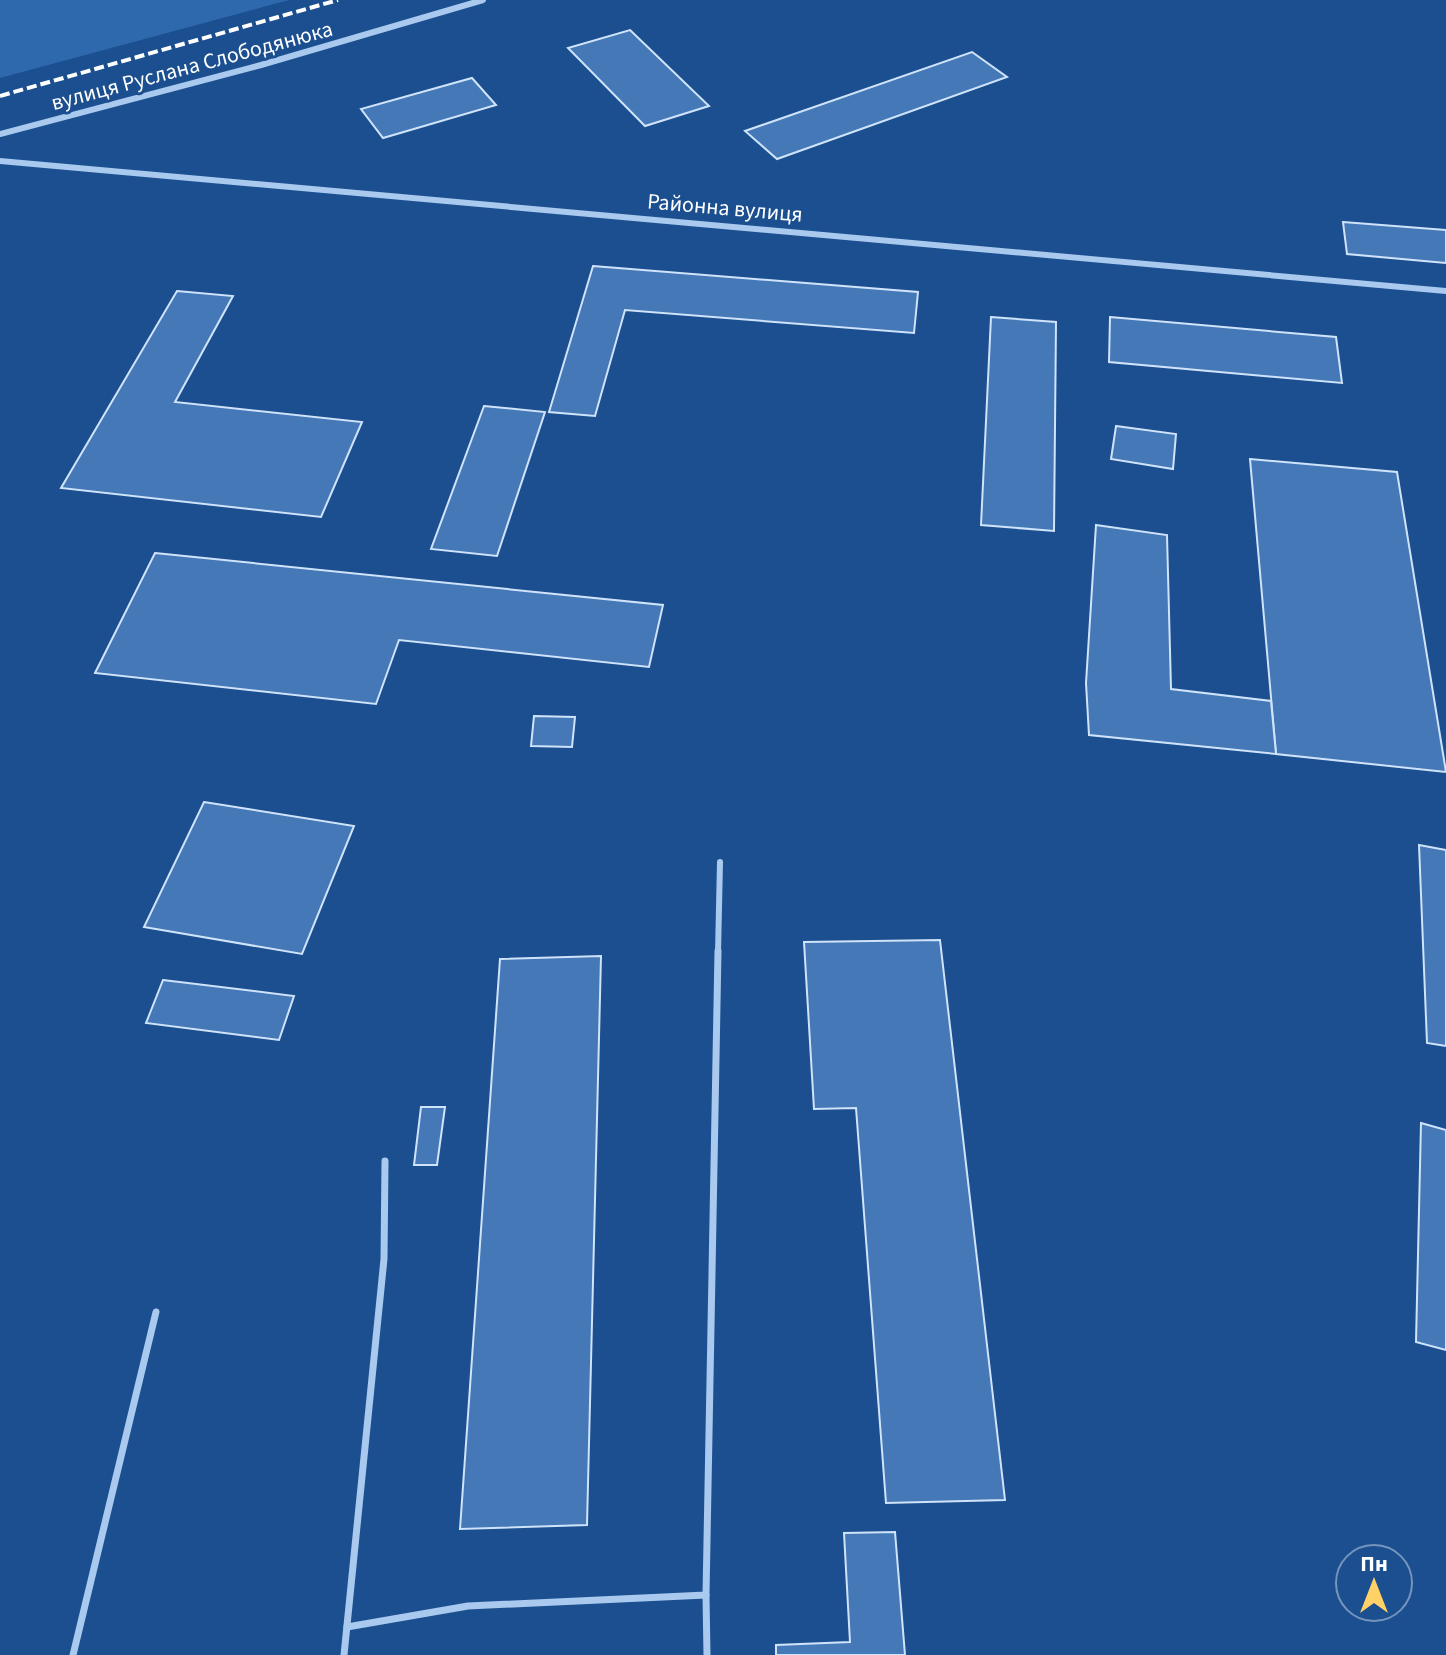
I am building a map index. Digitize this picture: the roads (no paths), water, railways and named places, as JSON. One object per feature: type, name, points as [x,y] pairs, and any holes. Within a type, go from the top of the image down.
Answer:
[{"type":"street","name":"вулиця Руслана Слободянюка","points":[[0,134],[261,65],[483,0]]},
{"type":"street","name":"Районна вулиця","points":[[0,161],[1446,291]]},
{"type":"lane","points":[[707,1655],[720,862]]},
{"type":"lane","points":[[344,1655],[384,1259],[385,1161]]},
{"type":"lane","points":[[73,1655],[156,1312]]},
{"type":"lane","points":[[347,1627],[468,1606],[706,1595]]},
{"type":"railway","points":[[0,96],[338,0]]}]
